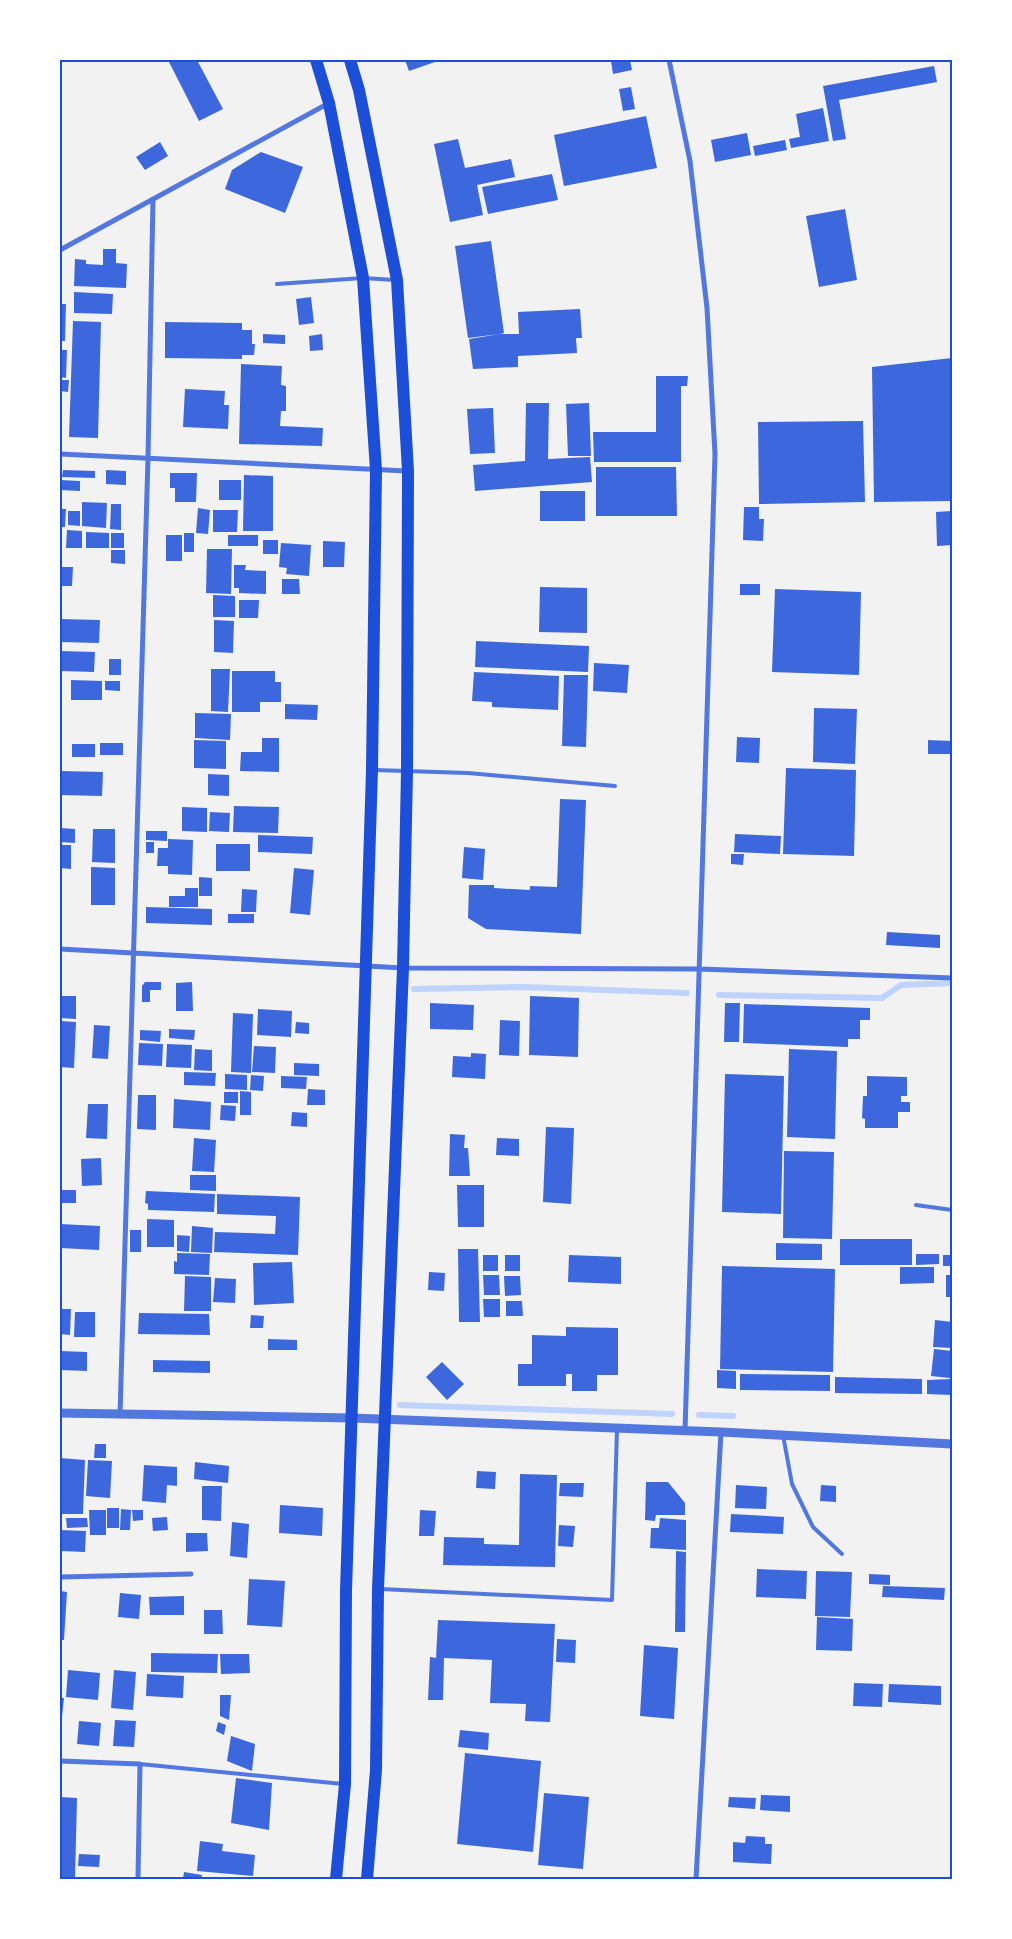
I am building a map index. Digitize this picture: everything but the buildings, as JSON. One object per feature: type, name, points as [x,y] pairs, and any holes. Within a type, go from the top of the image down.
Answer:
[{"type":"main road","points":[[316,60],[329,103],[363,278],[376,470],[372,770],[346,1591],[345,1784],[336,1879]]},
{"type":"main road","points":[[350,60],[359,90],[397,280],[408,471],[407,771],[403,968],[378,1589],[376,1770],[367,1879]]},
{"type":"street","points":[[669,60],[690,161],[694,190],[707,308],[715,454],[685,1431]]},
{"type":"street","points":[[60,250],[329,103]]},
{"type":"street","points":[[120,1416],[148,458],[153,199]]},
{"type":"street","points":[[60,454],[408,471]]},
{"type":"street","points":[[60,949],[403,968],[699,969],[952,978]]},
{"type":"street","points":[[60,1413],[120,1416],[352,1418],[721,1432],[952,1444]]},
{"type":"street","points":[[696,1879],[721,1432]]},
{"type":"street","points":[[60,1577],[191,1574]]},
{"type":"street","points":[[60,1761],[140,1764],[138,1879]]},
{"type":"lane","points":[[277,284],[363,278],[397,280]]},
{"type":"lane","points":[[372,770],[468,773],[615,786]]},
{"type":"lane","points":[[916,1205],[952,1210]]},
{"type":"lane","points":[[378,1589],[612,1600],[617,1429]]},
{"type":"lane","points":[[784,1435],[792,1484],[813,1527],[842,1554]]},
{"type":"lane","points":[[140,1764],[345,1784]]},
{"type":"waterway","points":[[719,995],[882,998],[901,985],[952,983]]},
{"type":"waterway","points":[[414,989],[523,987],[687,993]]},
{"type":"waterway","points":[[400,1405],[672,1414]]},
{"type":"waterway","points":[[699,1415],[733,1416]]}]
